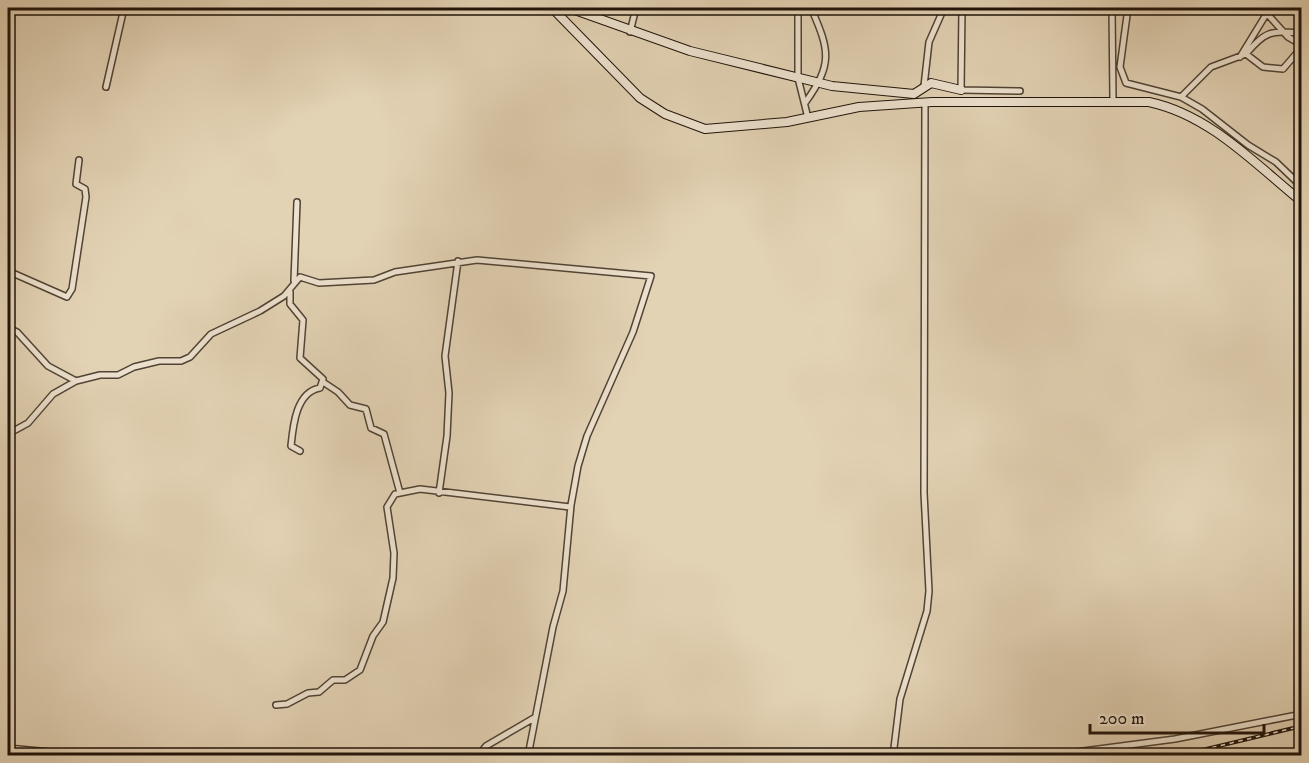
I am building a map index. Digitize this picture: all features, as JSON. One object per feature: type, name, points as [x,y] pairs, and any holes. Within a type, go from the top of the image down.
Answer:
[{"type":"street","points":[[106,87],[124,8]]},
{"type":"street","points":[[552,8],[640,98],[692,127],[718,130],[808,118],[859,107],[925,103],[1113,100],[1149,102],[1182,111],[1227,140],[1302,202]]},
{"type":"street","points":[[569,8],[630,32],[690,51],[820,83],[900,94],[914,94],[932,83],[961,90],[1020,91]]},
{"type":"street","points":[[630,32],[636,8]]},
{"type":"street","points":[[798,8],[798,78],[808,118]]},
{"type":"street","points":[[805,103],[820,83],[827,59],[811,8]]},
{"type":"street","points":[[924,87],[929,42],[944,8]]},
{"type":"street","points":[[961,90],[962,8]]},
{"type":"street","points":[[1112,8],[1113,100]]},
{"type":"street","points":[[1128,8],[1120,68],[1126,83],[1181,97],[1202,109],[1248,145],[1276,162],[1302,187]]},
{"type":"street","points":[[1243,55],[1263,67],[1283,69],[1301,46],[1283,31],[1262,8]]},
{"type":"street","points":[[1243,55],[1267,13]]},
{"type":"street","points":[[1181,97],[1211,67],[1243,55],[1268,33],[1283,31],[1302,33]]},
{"type":"street","points":[[893,756],[900,699],[924,621],[929,591],[924,494],[925,103]]},
{"type":"street","points":[[8,271],[67,297],[72,289],[86,197],[86,189],[76,184],[80,160]]},
{"type":"street","points":[[297,202],[297,257],[290,304],[303,320],[300,358],[310,369],[322,376],[323,382],[320,388],[312,389],[303,398],[294,423],[291,446],[300,451]]},
{"type":"street","points":[[439,493],[447,436],[449,393],[445,356],[458,261]]},
{"type":"street","points":[[8,434],[28,423],[53,394],[76,381],[100,375],[118,375],[159,361],[186,359],[211,334],[260,311],[292,289],[300,278],[319,283],[374,280],[395,272],[458,261],[506,262],[651,276],[633,332],[587,436],[578,465],[570,507],[563,591],[534,718],[528,756]]},
{"type":"street","points":[[8,328],[17,332],[48,366],[76,381]]},
{"type":"street","points":[[323,382],[338,392],[350,405],[366,409],[371,428],[384,434],[400,493]]},
{"type":"street","points":[[276,705],[287,704],[308,693],[319,692],[331,681],[345,680],[360,670],[372,638],[383,622],[393,578],[394,553],[387,507],[389,500],[400,493],[420,489],[570,507]]},
{"type":"street","points":[[1045,756],[1175,739],[1302,714]]},
{"type":"street","points":[[478,756],[486,746],[534,718]]},
{"type":"street","points":[[8,748],[93,756]]},
{"type":"railway","points":[[1177,756],[1302,726]]},
{"type":"railway","points":[[8,754],[21,756]]}]
